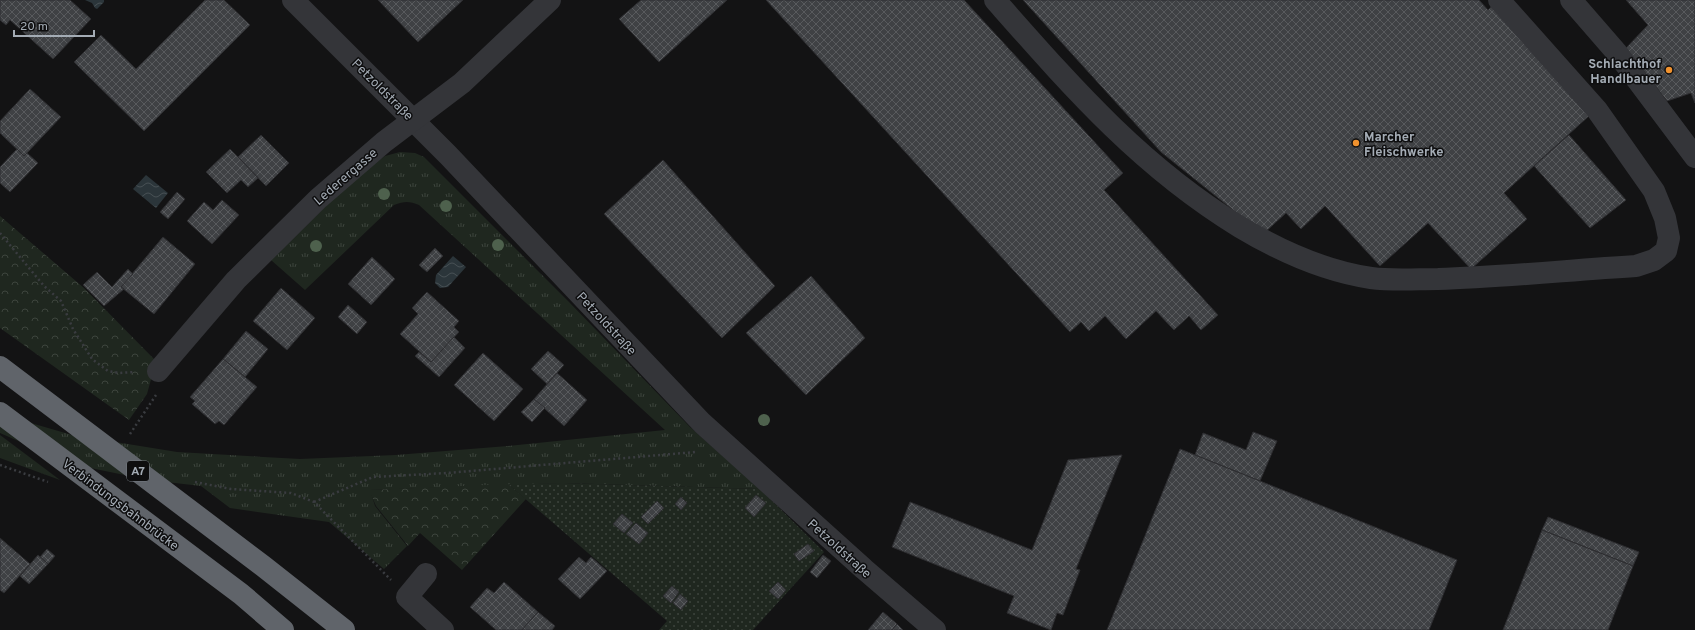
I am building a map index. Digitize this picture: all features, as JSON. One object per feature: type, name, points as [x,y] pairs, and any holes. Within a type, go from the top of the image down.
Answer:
[{"type":"highway","name":"A7","points":[[6,372],[263,566],[344,630]]},
{"type":"highway","name":"Verbindungsbahnbrücke","points":[[0,413],[241,594],[283,630]]},
{"type":"street","name":"Petzoldstraße","points":[[293,0],[414,120],[702,424],[864,569],[935,630]]},
{"type":"street","name":"Lederergasse","points":[[158,371],[236,280],[318,199],[364,158],[462,83],[550,0]]},
{"type":"street","points":[[995,0],[1076,91],[1126,141],[1163,173],[1210,209],[1264,241],[1296,257],[1336,270],[1372,278],[1415,279],[1471,278],[1636,266],[1654,260],[1666,251],[1669,238],[1665,218],[1654,191],[1597,110],[1499,0]]},
{"type":"street","points":[[1571,0],[1617,53],[1695,157]]},
{"type":"street","points":[[426,574],[407,597],[443,630]]},
{"type":"path","points":[[0,233],[44,286],[61,301],[73,329],[92,359],[108,371],[119,373],[153,369],[158,371]]},
{"type":"path","points":[[314,502],[373,477],[447,473],[730,449]]},
{"type":"path","points":[[0,465],[51,483]]},
{"type":"path","points":[[193,481],[231,489],[291,493],[314,502],[407,597]]},
{"type":"green space","points":[[400,152],[415,153],[424,157],[569,302],[690,427],[760,489],[563,483],[370,490],[375,506],[407,546],[384,569],[329,522],[230,508],[201,486],[149,480],[71,464],[0,433],[0,414],[72,435],[177,452],[300,459],[396,455],[508,446],[665,430],[419,205],[407,202],[394,205],[305,290],[271,260],[361,172],[385,156]]},
{"type":"green space","points":[[0,216],[84,288],[156,361],[147,394],[129,420],[0,328]]},
{"type":"green space","points":[[0,435],[60,480],[0,458]]},
{"type":"green space","points":[[563,483],[760,489],[824,552],[753,630],[659,630],[667,621],[508,484]]},
{"type":"green space","points":[[508,484],[526,499],[462,570],[420,533],[408,546],[376,506],[369,490]]},
{"type":"water","points":[[85,0],[104,0],[104,2],[97,9],[92,3]]},
{"type":"water","points":[[146,175],[168,193],[156,208],[133,189]]},
{"type":"water","points":[[453,256],[466,267],[448,287],[440,288],[435,283],[436,275]]},
{"type":"building","points":[[0,0],[70,0],[91,19],[53,59],[10,20],[6,25],[0,20]]},
{"type":"building","points":[[205,0],[224,0],[250,25],[144,131],[74,62],[101,35],[136,69]]},
{"type":"building","points":[[378,0],[463,0],[418,42]]},
{"type":"building","points":[[641,0],[727,0],[659,62],[619,19]]},
{"type":"building","points":[[766,0],[964,0],[1123,173],[1104,190],[1218,315],[1201,330],[1189,316],[1174,330],[1156,311],[1126,339],[1105,316],[1089,331],[1081,322],[1070,332]]},
{"type":"building","name":"Marcher Fleischwerke","points":[[1023,0],[1479,0],[1488,10],[1492,6],[1590,115],[1504,193],[1527,219],[1471,269],[1428,223],[1380,266],[1325,206],[1301,229],[1286,213],[1263,234],[1161,152]]},
{"type":"building","name":"Schlachthof Handlbauer","points":[[1626,0],[1695,0],[1695,103],[1691,93],[1667,101],[1626,48],[1648,25]]},
{"type":"building","points":[[30,89],[61,117],[24,156],[0,133],[0,121]]},
{"type":"building","points":[[261,135],[289,163],[266,186],[238,157]]},
{"type":"building","points":[[1569,135],[1626,200],[1590,228],[1534,166]]},
{"type":"building","points":[[17,149],[24,156],[27,153],[38,163],[10,192],[0,183],[0,167]]},
{"type":"building","points":[[230,149],[258,178],[248,187],[241,180],[227,193],[206,172]]},
{"type":"building","points":[[663,160],[775,286],[722,338],[604,214]]},
{"type":"building","points":[[177,192],[185,199],[168,219],[160,212]]},
{"type":"building","points":[[222,200],[239,215],[212,244],[187,221],[204,202],[213,210]]},
{"type":"building","points":[[163,237],[195,264],[154,314],[121,287]]},
{"type":"building","points":[[435,248],[443,256],[427,272],[419,265]]},
{"type":"building","points":[[372,257],[395,279],[371,305],[348,284]]},
{"type":"building","points":[[128,269],[133,274],[121,287],[124,289],[104,306],[83,285],[97,272],[112,287]]},
{"type":"building","points":[[811,276],[865,338],[806,395],[746,333]]},
{"type":"building","points":[[281,288],[315,318],[287,350],[253,321]]},
{"type":"building","points":[[427,292],[459,321],[454,327],[459,332],[431,362],[400,334],[418,314],[412,308]]},
{"type":"building","points":[[348,305],[367,322],[357,334],[338,317]]},
{"type":"building","points":[[246,331],[268,349],[245,377],[223,359]]},
{"type":"building","points":[[454,337],[465,348],[439,377],[415,356],[419,352],[431,362]]},
{"type":"building","points":[[548,351],[564,365],[547,384],[531,369]]},
{"type":"building","points":[[483,353],[523,389],[494,421],[454,385]]},
{"type":"building","points":[[223,359],[257,387],[224,425],[219,421],[215,424],[192,404],[195,401],[190,397]]},
{"type":"building","points":[[557,373],[587,400],[564,426],[534,399]]},
{"type":"building","points":[[534,399],[545,408],[532,422],[521,412]]},
{"type":"building","points":[[1253,432],[1277,441],[1260,481],[1195,455],[1203,433],[1246,450]]},
{"type":"building","points":[[1180,449],[1457,560],[1429,630],[1107,630]]},
{"type":"building","points":[[1122,455],[1076,569],[1080,570],[1063,615],[1057,613],[1051,630],[1007,613],[1014,596],[892,547],[910,502],[1032,550],[1068,460]]},
{"type":"building","points":[[756,495],[766,503],[754,517],[745,508]]},
{"type":"building","points":[[681,497],[687,503],[681,510],[675,504]]},
{"type":"building","points":[[657,501],[664,508],[648,524],[641,517]]},
{"type":"building","points":[[622,514],[633,523],[624,533],[613,524]]},
{"type":"building","points":[[1548,517],[1639,552],[1633,566],[1542,530]]},
{"type":"building","points":[[636,523],[648,533],[639,544],[626,534]]},
{"type":"building","points":[[1542,530],[1633,566],[1608,630],[1503,630]]},
{"type":"building","points":[[0,538],[30,564],[4,593],[0,590]]},
{"type":"building","points":[[808,544],[814,551],[799,561],[794,554]]},
{"type":"building","points":[[47,549],[55,556],[48,564],[40,557]]},
{"type":"building","points":[[38,555],[48,564],[29,584],[20,576]]},
{"type":"building","points":[[823,555],[831,561],[817,578],[810,572]]},
{"type":"building","points":[[579,557],[586,563],[591,557],[607,571],[580,599],[558,579]]},
{"type":"building","points":[[504,582],[538,612],[522,630],[496,630],[470,607],[487,588],[494,593]]},
{"type":"building","points":[[778,582],[786,590],[778,599],[769,591]]},
{"type":"building","points":[[672,586],[679,592],[671,603],[663,596]]},
{"type":"building","points":[[680,594],[688,601],[681,610],[673,603]]},
{"type":"building","points":[[538,612],[555,626],[552,630],[522,630]]},
{"type":"building","points":[[883,612],[897,624],[892,630],[868,630]]},
{"type":"building","points":[[897,624],[903,630],[892,630]]},
{"type":"place","name":"Schlachthof Handlbauer","points":[[1669,70]]},
{"type":"place","name":"Marcher Fleischwerke","points":[[1356,143]]}]
